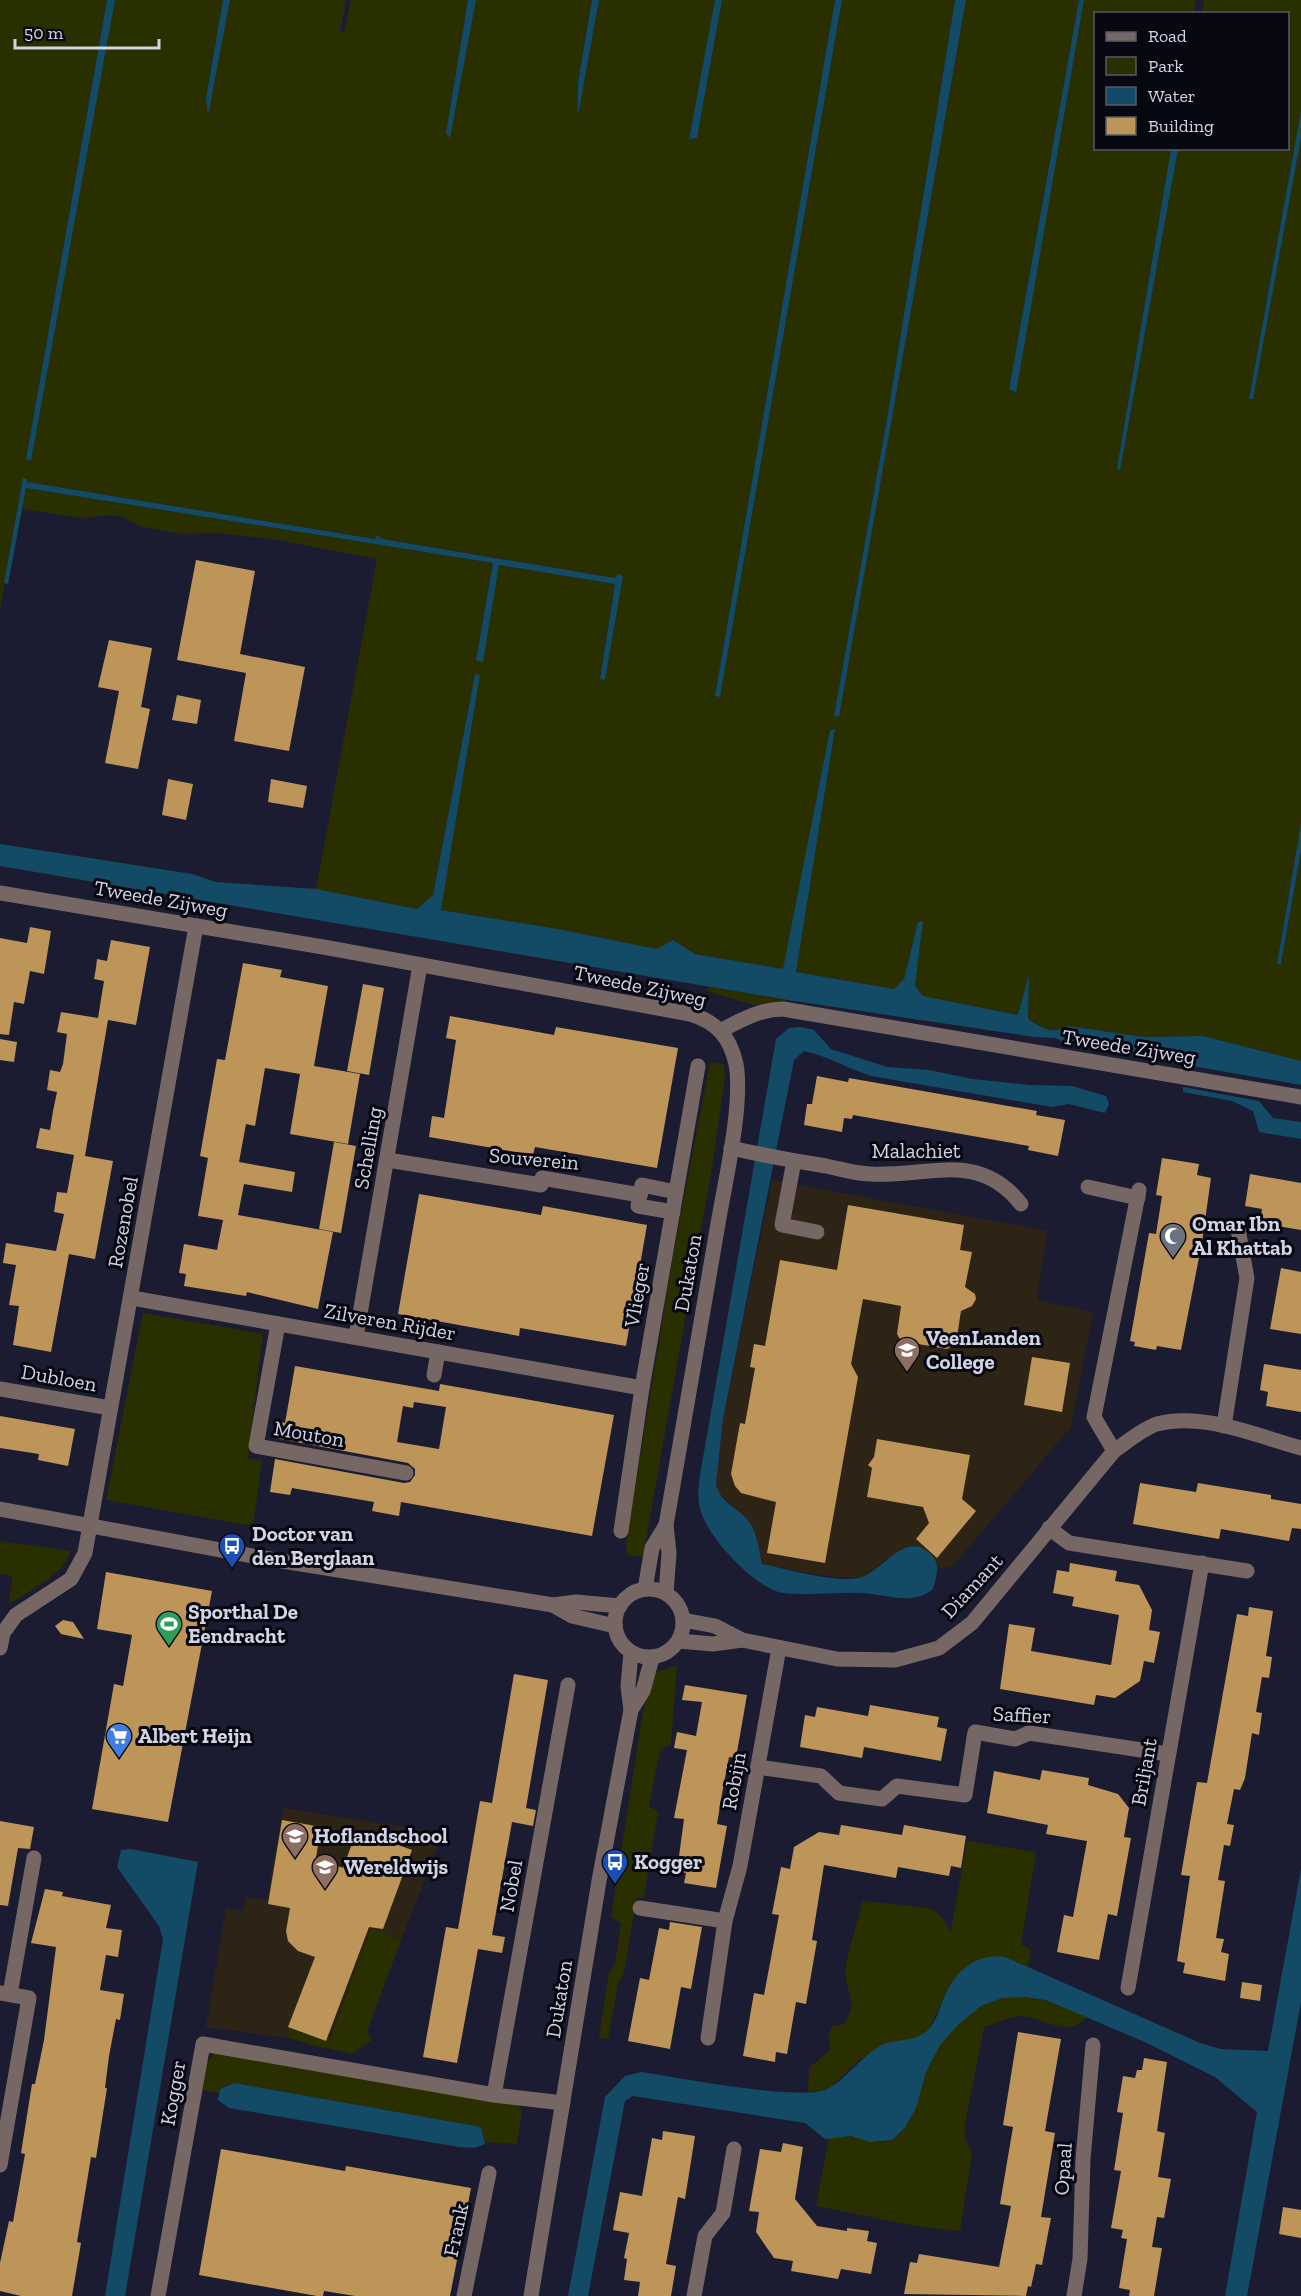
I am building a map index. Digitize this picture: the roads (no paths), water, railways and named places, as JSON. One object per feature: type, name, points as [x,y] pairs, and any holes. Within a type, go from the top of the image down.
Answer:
[{"type":"street","name":"Tweede Zijweg","points":[[0,893],[126,907],[196,926],[690,1014],[706,1019],[722,1030],[772,1009],[783,1010],[1301,1097]]},
{"type":"street","name":"Rozenobel","points":[[90,1525],[132,1298],[196,926]]},
{"type":"street","name":"Schelling","points":[[356,1337],[420,965]]},
{"type":"street","name":"Dukaton","points":[[666,1593],[669,1553],[666,1525],[731,1148],[738,1085],[736,1064],[722,1030]]},
{"type":"street","name":"Vlieger","points":[[621,1531],[642,1388],[698,1066]]},
{"type":"street","name":"Malachiet","points":[[731,1148],[872,1174],[932,1169],[964,1170],[992,1177],[1011,1190],[1022,1204]]},
{"type":"street","name":"Souverein","points":[[388,1160],[542,1185],[542,1178],[640,1195],[642,1185],[676,1192]]},
{"type":"street","points":[[794,1161],[782,1225],[817,1232]]},
{"type":"street","points":[[1088,1187],[1138,1194],[1094,1418],[1114,1451]]},
{"type":"street","points":[[640,1195],[638,1206],[673,1212]]},
{"type":"street","points":[[1224,1426],[1247,1278],[1238,1229]]},
{"type":"street","name":"Zilveren Rijder","points":[[132,1298],[642,1388]]},
{"type":"street","name":"Mouton","points":[[278,1324],[256,1446],[406,1473]]},
{"type":"street","points":[[434,1375],[438,1352]]},
{"type":"street","name":"Dubloen","points":[[0,1389],[110,1408]]},
{"type":"street","name":"Diamant","points":[[683,1620],[715,1626],[742,1640],[837,1659],[895,1660],[939,1648],[972,1623],[1114,1451],[1156,1425],[1189,1422],[1224,1426],[1301,1448]]},
{"type":"street","points":[[0,1509],[258,1557],[553,1605],[576,1602],[620,1606]]},
{"type":"street","points":[[0,1648],[3,1633],[16,1615],[70,1579],[85,1553],[90,1525]]},
{"type":"street","name":"Dukaton","points":[[645,1589],[652,1548],[666,1525]]},
{"type":"street","points":[[1049,1528],[1069,1543],[1247,1571]]},
{"type":"street","name":"Briljant","points":[[1128,1988],[1202,1563]]},
{"type":"street","points":[[645,1589],[666,1593],[681,1609],[683,1620],[679,1641],[672,1649],[652,1658],[631,1653],[623,1646],[615,1626],[620,1606],[635,1592],[645,1589]]},
{"type":"street","points":[[553,1605],[572,1616],[615,1626]]},
{"type":"street","name":"Diamant","points":[[679,1641],[713,1644],[742,1640]]},
{"type":"street","name":"Robijn","points":[[708,2038],[725,1921],[740,1866],[779,1648]]},
{"type":"street","name":"Dukaton","points":[[531,2296],[599,1881],[631,1710],[628,1686],[631,1653]]},
{"type":"street","name":"Dukaton","points":[[631,1710],[643,1691],[652,1658]]},
{"type":"street","name":"Nobel","points":[[494,2095],[568,1685]]},
{"type":"street","name":"Saffier","points":[[758,1767],[821,1776],[839,1793],[882,1799],[897,1786],[965,1795],[975,1732],[1015,1739],[1029,1733],[1168,1754]]},
{"type":"street","points":[[0,2165],[28,1998],[5,1994],[34,1858]]},
{"type":"street","points":[[640,1908],[725,1921]]},
{"type":"street","name":"Kogger","points":[[158,2296],[202,2044],[494,2095],[563,2103]]},
{"type":"street","name":"Opaal","points":[[1074,2296],[1080,2259],[1083,2159],[1093,2045]]},
{"type":"street","points":[[694,2296],[705,2236],[723,2213],[734,2149]]},
{"type":"street","name":"Frank","points":[[464,2296],[489,2174]]},
{"type":"water","points":[[107,0],[115,0],[31,461],[26,459]]},
{"type":"water","points":[[223,0],[230,0],[208,116],[206,98]]},
{"type":"water","points":[[468,0],[476,0],[450,138],[446,133]]},
{"type":"water","points":[[592,0],[599,0],[578,116],[578,82]]},
{"type":"water","points":[[715,0],[722,0],[697,138],[689,139]]},
{"type":"water","points":[[835,0],[842,0],[720,697],[715,696]]},
{"type":"water","points":[[955,0],[966,0],[839,717],[834,716],[887,419]]},
{"type":"water","points":[[1079,0],[1084,0],[1016,393],[1009,389]]},
{"type":"water","points":[[1301,111],[1301,138],[1253,399],[1249,399]]},
{"type":"water","points":[[1171,150],[1178,150],[1120,471],[1117,468]]},
{"type":"water","points":[[23,478],[27,479],[27,482],[375,539],[377,535],[382,539],[615,578],[618,574],[623,576],[605,680],[600,679],[615,584],[499,565],[483,662],[476,660],[493,563],[26,488],[8,584],[4,583]]},
{"type":"water","points":[[475,674],[480,675],[441,910],[558,929],[657,949],[673,940],[695,954],[783,969],[830,730],[835,729],[796,972],[894,989],[904,979],[918,922],[923,921],[915,986],[923,996],[1018,1015],[1029,975],[1028,1019],[1043,1028],[1057,1030],[1068,1026],[1144,1037],[1203,1036],[1301,1061],[1301,1085],[1067,1044],[1056,1038],[1034,1037],[788,1000],[0,866],[0,844],[192,874],[216,882],[316,889],[417,909],[433,895]]},
{"type":"water","points":[[1301,823],[1301,851],[1281,964],[1277,964]]},
{"type":"water","points":[[801,1027],[814,1030],[831,1049],[887,1067],[929,1070],[972,1079],[1029,1085],[1072,1086],[1106,1096],[1109,1104],[1105,1113],[1069,1104],[1052,1107],[871,1076],[804,1051],[794,1060],[723,1419],[716,1484],[724,1500],[747,1519],[753,1529],[762,1564],[837,1579],[859,1578],[867,1575],[901,1550],[919,1547],[934,1558],[937,1572],[932,1590],[915,1597],[898,1598],[862,1593],[793,1594],[773,1590],[733,1560],[711,1532],[700,1508],[698,1490],[701,1471],[776,1039],[789,1028]]},
{"type":"water","points":[[1183,1087],[1259,1101],[1273,1118],[1301,1122],[1301,1139],[1259,1132],[1253,1111],[1232,1101],[1183,1092]]},
{"type":"water","points":[[131,1849],[198,1862],[125,2296],[105,2296],[163,1939],[159,1926],[117,1867],[121,1850]]},
{"type":"water","points":[[1301,1869],[1301,2002],[1247,2296],[1225,2296],[1257,2112],[1215,2077],[1147,2043],[1046,2000],[1025,1997],[1002,1998],[981,2006],[958,2025],[940,2045],[926,2072],[916,2108],[905,2128],[892,2140],[870,2142],[851,2136],[825,2139],[805,2123],[633,2096],[625,2101],[588,2296],[568,2296],[605,2097],[625,2076],[642,2072],[793,2093],[827,2089],[880,2046],[922,2035],[934,2022],[947,1991],[957,1975],[978,1960],[996,1956],[1005,1957],[1200,2043],[1221,2049],[1268,2051]]},
{"type":"water","points":[[234,2083],[481,2127],[485,2144],[475,2148],[459,2147],[229,2108],[218,2100],[220,2089]]},
{"type":"place","name":"Omar Ibn Al Khattab","points":[[1173,1259]]},
{"type":"place","name":"VeenLanden College","points":[[907,1373]]},
{"type":"place","name":"Doctor van den Berglaan","points":[[232,1569]]},
{"type":"place","name":"Sporthal De Eendracht","points":[[169,1647]]},
{"type":"place","name":"Albert Heijn","points":[[119,1759]]},
{"type":"place","name":"Hoflandschool","points":[[295,1859]]},
{"type":"place","name":"Kogger","points":[[615,1885]]},
{"type":"place","name":"Wereldwijs","points":[[325,1890]]}]
